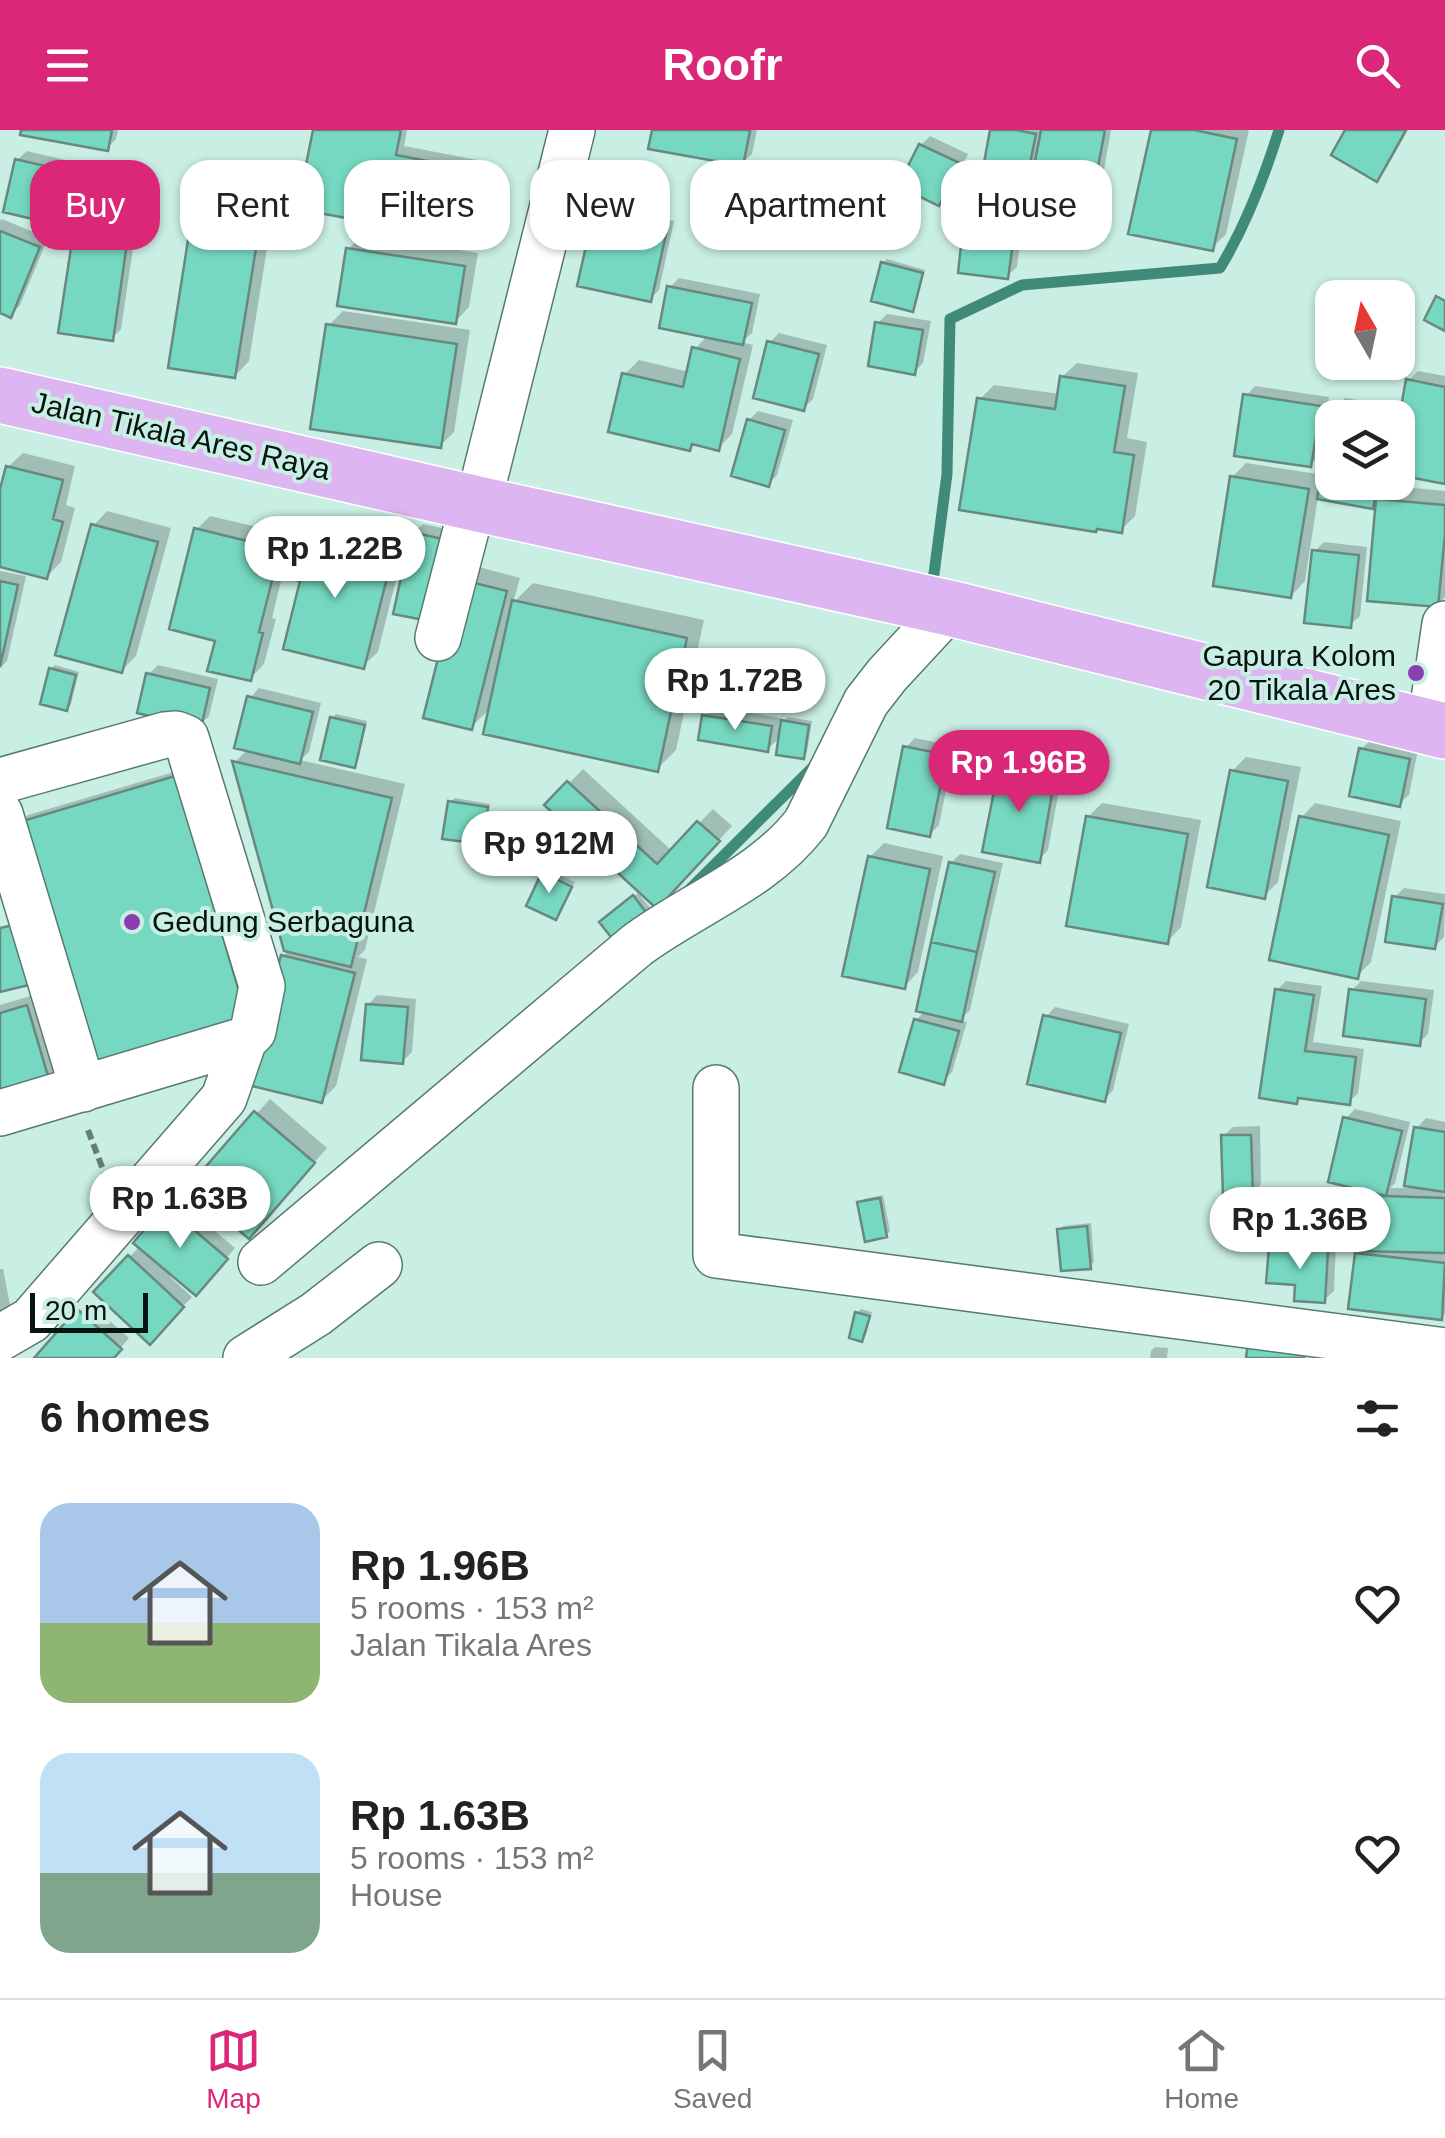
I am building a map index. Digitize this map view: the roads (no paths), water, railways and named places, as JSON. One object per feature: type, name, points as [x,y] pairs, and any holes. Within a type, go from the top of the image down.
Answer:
[{"type":"main road","name":"Jalan Tikala Ares Raya","points":[[0,394],[945,607],[1438,729]]},
{"type":"street","points":[[438,638],[572,130]]},
{"type":"street","points":[[261,1262],[663,926],[772,859],[793,840],[806,823],[866,702],[945,607]]},
{"type":"street","points":[[1438,729],[1445,624]]},
{"type":"street","points":[[0,780],[166,735],[186,738],[262,986],[254,1031],[244,1040],[0,1113]]},
{"type":"street","points":[[0,814],[79,1090]]},
{"type":"street","points":[[0,1338],[31,1320],[224,1098],[244,1040]]},
{"type":"street","points":[[716,1088],[716,1255],[1445,1350]]},
{"type":"street","points":[[246,1358],[316,1314],[379,1266]]},
{"type":"waterway","points":[[925,589],[934,574],[947,474],[950,319],[1022,285],[1220,268],[1254,201],[1279,130]]},
{"type":"waterway","points":[[690,889],[815,765]]},
{"type":"place","name":"Gapura Kolom 20 Tikala Ares","points":[[1416,673]]},
{"type":"place","name":"Gedung Serbaguna","points":[[132,922]]}]
